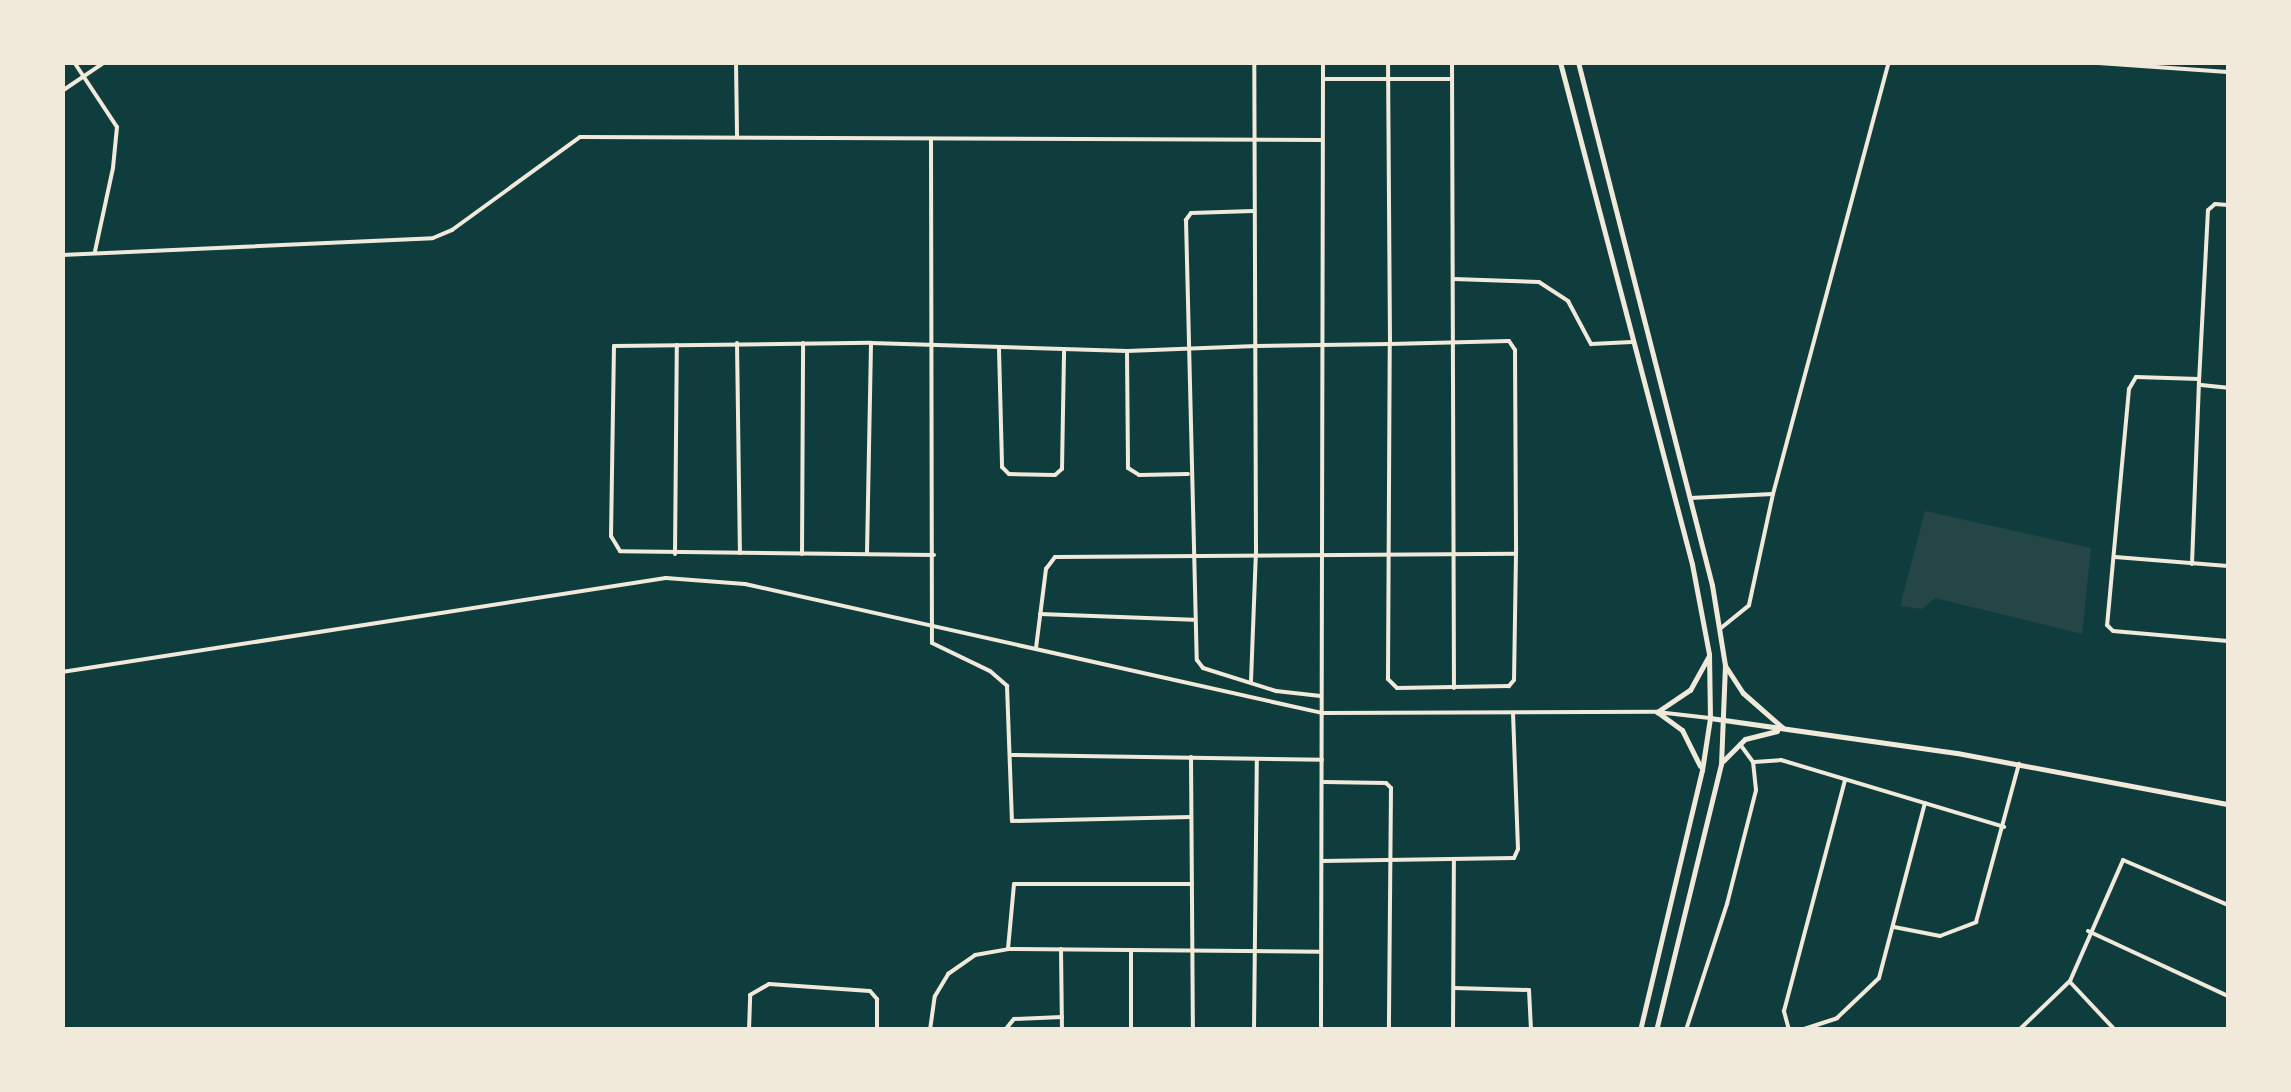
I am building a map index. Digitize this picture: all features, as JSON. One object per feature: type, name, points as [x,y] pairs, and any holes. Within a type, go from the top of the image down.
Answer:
[{"type":"street","points":[[74,62],[113,120],[118,134],[95,252]]},
{"type":"street","points":[[62,90],[105,62]]},
{"type":"street","points":[[736,62],[737,136]]},
{"type":"street","points":[[1251,681],[1256,553],[1254,62]]},
{"type":"street","points":[[1321,1030],[1323,62]]},
{"type":"street","points":[[934,555],[626,553],[616,547],[610,502],[614,346],[871,343],[1127,351],[1322,344],[1390,344],[1454,343],[1513,344],[1514,680],[1506,688],[1390,686],[1388,556],[1390,344],[1388,62]]},
{"type":"street","points":[[1452,62],[1454,690]]},
{"type":"street","points":[[1560,62],[1692,564],[1709,654],[1710,718],[1702,770],[1640,1030]]},
{"type":"street","points":[[1578,62],[1690,498],[1725,665],[1726,720],[1721,764],[1656,1030]]},
{"type":"street","points":[[1720,629],[1737,619],[1749,604],[1773,494],[1888,62]]},
{"type":"street","points":[[2084,62],[2228,72]]},
{"type":"street","points":[[1323,80],[1452,80]]},
{"type":"street","points":[[62,255],[433,238],[452,230],[580,137],[1322,140]]},
{"type":"street","points":[[931,139],[928,345],[934,646],[990,671],[1007,686],[1012,755],[1010,817],[1015,822],[1191,818]]},
{"type":"street","points":[[2192,564],[2208,210],[2215,204],[2228,205]]},
{"type":"street","points":[[1254,210],[1186,216],[1192,348],[1193,620],[1200,666],[1276,690],[1322,696]]},
{"type":"street","points":[[1454,279],[1539,282],[1568,301],[1591,344],[1634,342]]},
{"type":"street","points":[[737,343],[740,555]]},
{"type":"street","points":[[802,556],[803,343]]},
{"type":"street","points":[[866,555],[871,343]]},
{"type":"street","points":[[674,554],[677,344]]},
{"type":"street","points":[[999,348],[1001,464],[1009,474],[1061,472],[1064,349]]},
{"type":"street","points":[[1127,351],[1128,468],[1139,475],[1190,474]]},
{"type":"street","points":[[2228,388],[2136,377],[2130,383],[2107,625],[2110,630],[2228,641]]},
{"type":"street","points":[[1690,498],[1773,494]]},
{"type":"street","points":[[1036,649],[1046,569],[1055,558],[1256,553],[1516,554]]},
{"type":"street","points":[[2115,558],[2228,566]]},
{"type":"street","points":[[62,672],[639,579],[745,584],[1322,712],[1657,712],[2019,764],[2228,804]]},
{"type":"street","points":[[1040,614],[1193,620]]},
{"type":"street","points":[[1657,712],[1696,683],[1709,654]]},
{"type":"street","points":[[1725,665],[1743,693],[1784,730]]},
{"type":"street","points":[[1657,712],[1682,730],[1702,770]]},
{"type":"street","points":[[1322,861],[1510,860],[1516,855],[1513,713]]},
{"type":"street","points":[[1721,764],[1740,744],[1784,730]]},
{"type":"street","points":[[1686,1030],[1734,878],[1758,781],[1754,762],[1740,744]]},
{"type":"street","points":[[1012,755],[1322,760]]},
{"type":"street","points":[[1191,757],[1193,1030]]},
{"type":"street","points":[[1254,1030],[1257,760]]},
{"type":"street","points":[[1754,762],[1781,760],[2004,827]]},
{"type":"street","points":[[1894,927],[1940,936],[1976,922],[2019,764]]},
{"type":"street","points":[[1789,1030],[1784,1011],[1844,780]]},
{"type":"street","points":[[1322,782],[1386,783],[1391,788],[1389,1030]]},
{"type":"street","points":[[1800,1030],[1837,1018],[1873,987],[1894,927],[1925,803]]},
{"type":"street","points":[[2020,1030],[2070,981],[2088,931],[2121,862],[2126,860],[2228,905]]},
{"type":"street","points":[[1453,1030],[1454,861]]},
{"type":"street","points":[[1008,950],[1014,884],[1192,884]]},
{"type":"street","points":[[2088,931],[2228,996]]},
{"type":"street","points":[[930,1030],[935,996],[948,974],[975,955],[1061,949],[1321,952]]},
{"type":"street","points":[[1061,949],[1062,1030]]},
{"type":"street","points":[[1131,950],[1131,1030]]},
{"type":"street","points":[[2070,981],[2114,1030]]},
{"type":"street","points":[[748,1030],[750,994],[770,984],[870,991],[877,999],[877,1030]]},
{"type":"street","points":[[1454,988],[1529,990],[1531,1030]]},
{"type":"street","points":[[1004,1030],[1014,1019],[1062,1018]]},
{"type":"shaded area","points":[[1925,511],[2091,548],[2082,634],[1935,598],[1922,609],[1900,606]]}]
